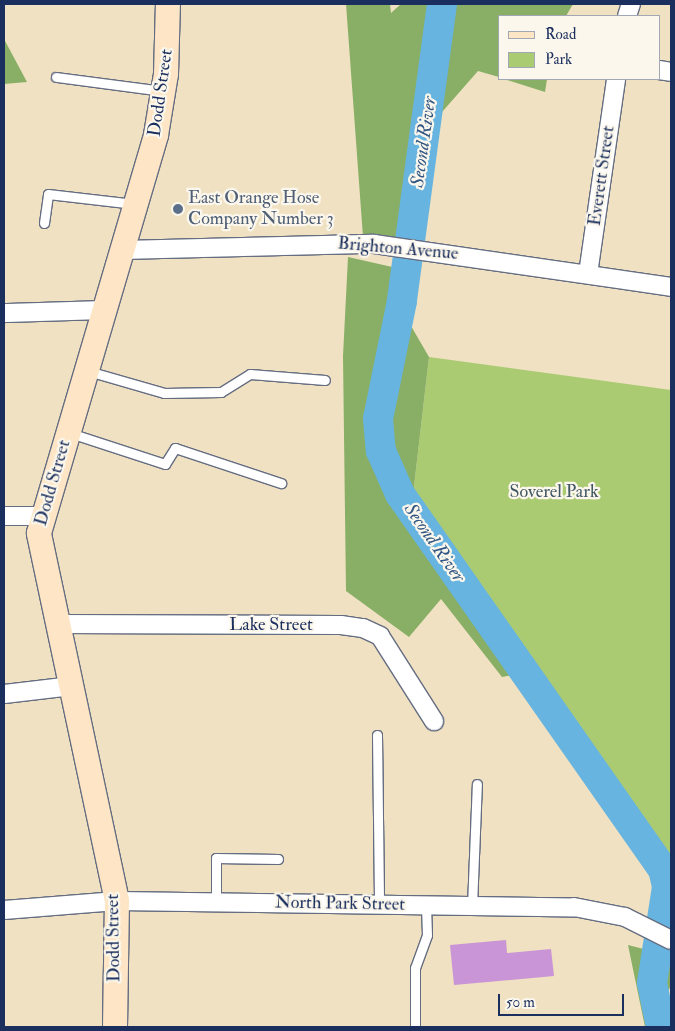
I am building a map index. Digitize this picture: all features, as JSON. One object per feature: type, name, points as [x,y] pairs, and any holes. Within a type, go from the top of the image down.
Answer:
[{"type":"street","name":"Dodd Street","points":[[115,1027],[117,901],[39,533],[156,135],[164,91],[168,4]]},
{"type":"street","name":"Everett Street","points":[[588,274],[616,80]]},
{"type":"street","name":"Brighton Avenue","points":[[122,250],[335,243],[394,246],[671,287]]},
{"type":"street","points":[[4,313],[103,310]]},
{"type":"street","points":[[4,516],[44,516]]},
{"type":"street","name":"Lake Street","points":[[59,624],[340,625],[364,628],[380,636],[434,721]]},
{"type":"street","points":[[4,694],[72,686]]},
{"type":"street","name":"North Park Street","points":[[4,910],[117,901],[574,907],[610,913],[644,925],[671,940]]},
{"type":"lane","points":[[56,77],[164,91]]},
{"type":"lane","points":[[44,223],[48,194],[135,204]]},
{"type":"lane","points":[[86,370],[164,393],[221,392],[250,374],[324,380]]},
{"type":"lane","points":[[68,432],[165,464],[175,448],[281,482]]},
{"type":"lane","points":[[377,735],[379,905]]},
{"type":"lane","points":[[472,906],[476,784]]},
{"type":"lane","points":[[216,902],[216,858],[278,859]]},
{"type":"lane","points":[[415,1027],[414,968],[427,935],[426,905]]},
{"type":"green space","points":[[346,4],[390,4],[391,13],[401,4],[573,4],[567,15],[498,15],[498,77],[478,71],[435,120],[420,244],[363,237]]},
{"type":"green space","points":[[4,39],[27,82],[4,84]]},
{"type":"green space","points":[[507,80],[547,80],[545,92]]},
{"type":"green space","points":[[348,257],[410,271],[407,319],[429,357],[413,495],[536,671],[502,677],[441,599],[409,637],[346,591],[343,356]]},
{"type":"green space","name":"Soverel Park","points":[[429,357],[671,390],[671,866],[413,495]]},
{"type":"green space","points":[[628,945],[671,956],[671,986],[667,993],[671,1005],[671,1027],[645,1027]]},
{"type":"building","points":[[506,940],[507,953],[551,949],[554,976],[454,985],[450,945]]},
{"type":"waterway","name":"Second River","points":[[442,4],[402,301],[378,419],[381,451],[400,494],[663,869],[667,887],[652,983],[661,1027]]},
{"type":"place","name":"East Orange Hose Company Number 3","points":[[178,209]]}]
